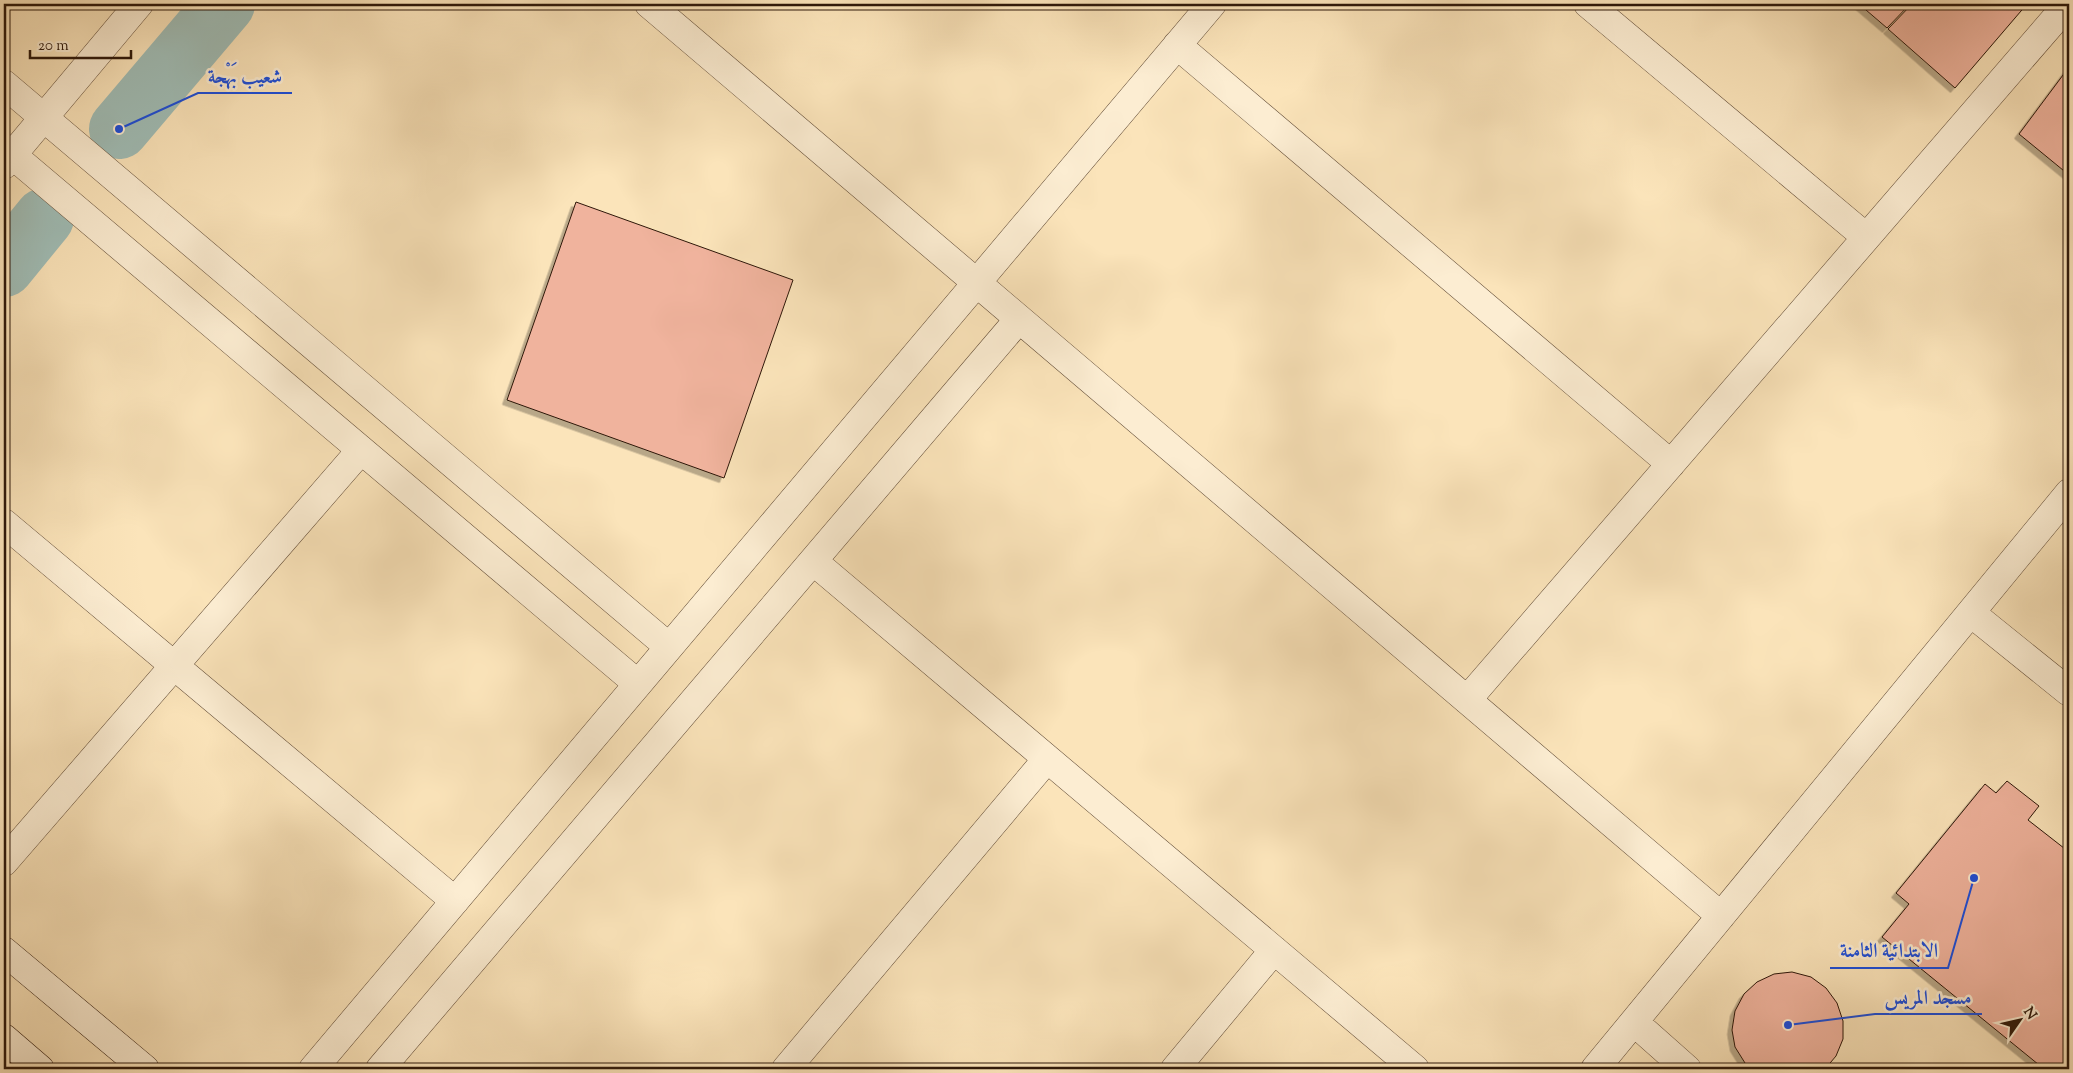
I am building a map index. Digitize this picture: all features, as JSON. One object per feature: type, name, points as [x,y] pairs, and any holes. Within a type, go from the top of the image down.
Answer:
[{"type":"street","points":[[138,4],[44,118],[7,156],[361,450],[638,684]]},
{"type":"street","points":[[649,4],[1721,916]]},
{"type":"street","points":[[313,1069],[1212,4]]},
{"type":"street","points":[[1588,4],[1866,237]]},
{"type":"street","points":[[1467,700],[2068,4]]},
{"type":"street","points":[[1177,46],[1671,464]]},
{"type":"street","points":[[4,84],[669,647]]},
{"type":"street","points":[[380,1069],[1019,319]]},
{"type":"street","points":[[4,862],[361,450]]},
{"type":"street","points":[[1595,1069],[2069,493]]},
{"type":"street","points":[[4,523],[455,901]]},
{"type":"street","points":[[813,561],[1415,1069]]},
{"type":"street","points":[[1971,613],[2069,692]]},
{"type":"street","points":[[786,1069],[1047,759]]},
{"type":"street","points":[[1175,1069],[1274,950]]},
{"type":"street","points":[[4,951],[145,1069]]},
{"type":"street","points":[[1634,1022],[1687,1069]]},
{"type":"street","points":[[4,1038],[40,1069]]},
{"type":"building","points":[[1859,4],[1910,4],[1887,28]]},
{"type":"building","points":[[1912,4],[2027,4],[1955,88],[1888,29]]},
{"type":"building","points":[[2069,67],[2069,175],[2019,134]]},
{"type":"building","points":[[576,202],[793,280],[724,478],[507,400]]},
{"type":"building","points":[[2007,781],[2039,806],[2028,820],[2069,852],[2069,1069],[2044,1069],[1882,937],[1909,904],[1896,893],[1985,784],[1996,793]]},
{"type":"building","points":[[1792,972],[1811,977],[1826,988],[1837,1003],[1843,1021],[1843,1039],[1836,1056],[1825,1069],[1751,1069],[1735,1047],[1732,1030],[1735,1011],[1744,994],[1757,982],[1774,974]]},
{"type":"waterway","points":[[119,129],[225,4]]},
{"type":"waterway","points":[[4,267],[44,218]]},
{"type":"place","name":"شعيب بَهْجة","points":[[119,129]]},
{"type":"place","name":"الابتدائية الثامنة","points":[[1974,878]]},
{"type":"place","name":"مسجد المريس","points":[[1788,1025]]}]
